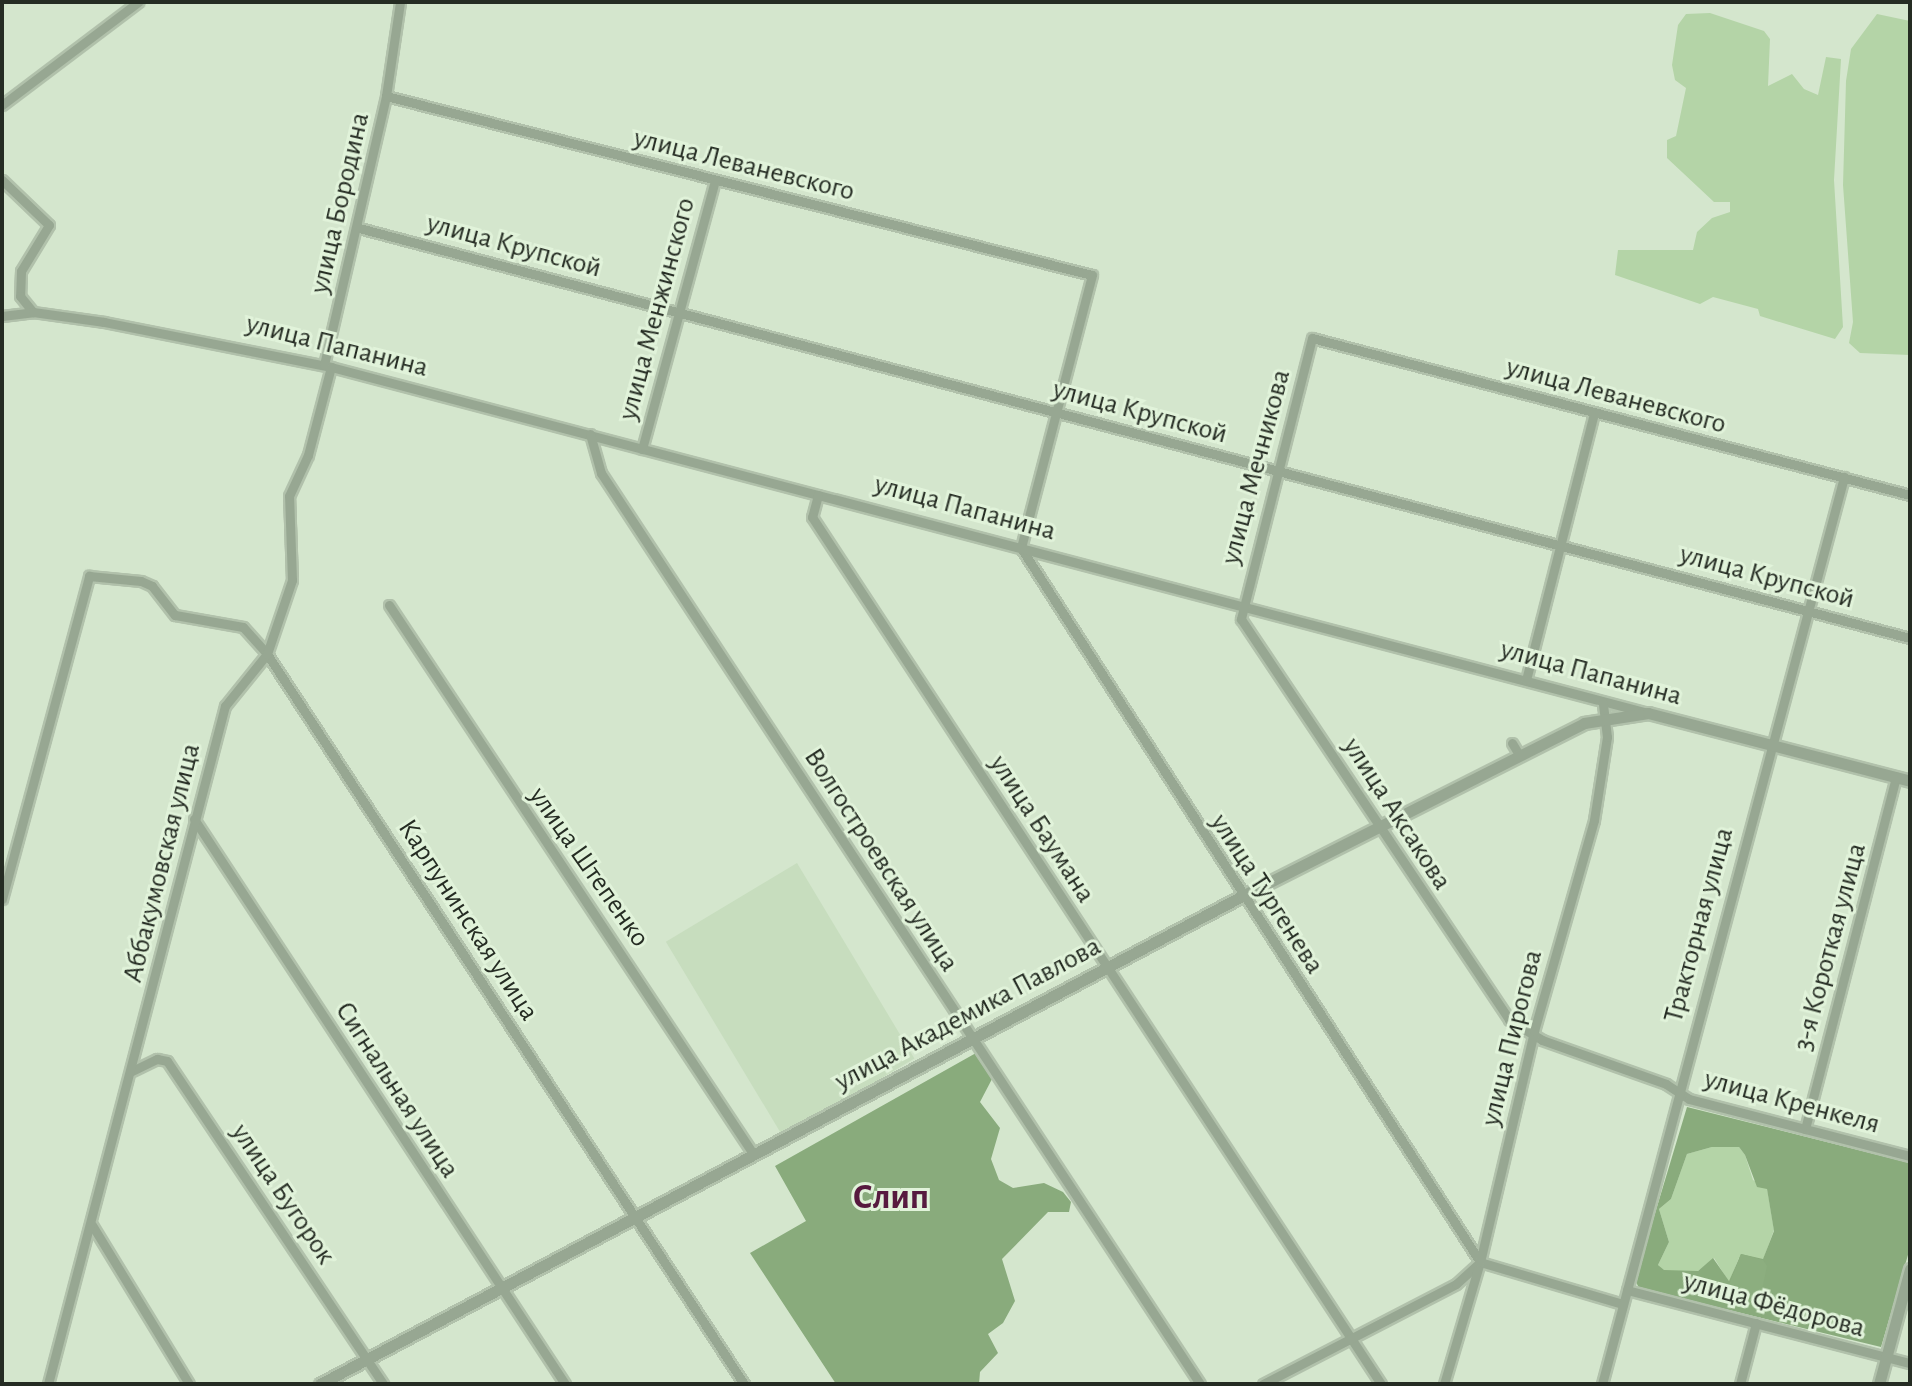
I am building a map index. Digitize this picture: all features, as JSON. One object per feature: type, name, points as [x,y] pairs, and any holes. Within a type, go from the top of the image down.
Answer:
[{"type":"street","points":[[2,105],[138,2]]},
{"type":"street","name":"улица Бородина","points":[[328,366],[386,96],[400,2]]},
{"type":"street","name":"улица Леваневского","points":[[386,96],[1092,275],[1056,412]]},
{"type":"street","points":[[2,180],[49,225],[21,271],[20,296],[33,312]]},
{"type":"street","name":"улица Менжинского","points":[[642,449],[715,181]]},
{"type":"street","name":"улица Крупской","points":[[359,228],[1561,543],[1910,638]]},
{"type":"street","name":"улица Папанина","points":[[2,316],[33,312],[328,366],[1910,781]]},
{"type":"street","name":"улица Леваневского","points":[[1312,338],[1910,495]]},
{"type":"street","name":"улица Мечникова","points":[[1243,607],[1312,338]]},
{"type":"street","name":"Аббакумовская улица","points":[[48,1384],[92,1225],[225,706],[267,654],[292,580],[289,496],[308,455],[328,366]]},
{"type":"street","points":[[1021,548],[1056,412]]},
{"type":"street","points":[[1526,680],[1594,413]]},
{"type":"street","name":"Волгостроевская улица","points":[[590,434],[601,473],[1200,1384]]},
{"type":"street","name":"Тракторная улица","points":[[1602,1384],[1770,744],[1844,477]]},
{"type":"street","name":"улица Баумана","points":[[818,495],[812,517],[1381,1384]]},
{"type":"street","name":"улица Тургенева","points":[[1021,548],[1480,1262]]},
{"type":"street","name":"Карпунинская улица","points":[[2,899],[89,576],[152,586],[175,615],[243,627],[267,654],[744,1384]]},
{"type":"street","name":"улица Штепенко","points":[[389,605],[754,1155]]},
{"type":"street","name":"улица Аксакова","points":[[1243,607],[1241,619],[1480,984],[1509,1020],[1534,1031]]},
{"type":"street","name":"улица Пирогова","points":[[1444,1384],[1480,1262],[1534,1031],[1594,820],[1606,716],[1603,702]]},
{"type":"street","name":"улица Академика Павлова","points":[[320,1384],[1379,826],[1515,748],[1606,716],[1648,713]]},
{"type":"street","name":"3-я Короткая улица","points":[[1805,1129],[1896,777]]},
{"type":"street","name":"Сигнальная улица","points":[[194,819],[565,1384]]},
{"type":"street","name":"улица Кренкеля","points":[[1534,1031],[1542,1040],[1678,1092],[1910,1156]]},
{"type":"street","name":"улица Бугорок","points":[[132,1071],[157,1059],[167,1061],[383,1384]]},
{"type":"street","points":[[92,1225],[189,1384]]},
{"type":"street","points":[[1263,1384],[1456,1284],[1480,1262],[1623,1304]]},
{"type":"street","points":[[1879,1384],[1910,1269]]},
{"type":"street","name":"улица Фёдорова","points":[[1627,1290],[1910,1363]]},
{"type":"street","points":[[1740,1384],[1756,1323]]},
{"type":"shaded area","points":[[1710,13],[1764,31],[1770,39],[1768,86],[1792,74],[1804,89],[1818,95],[1826,57],[1841,59],[1834,180],[1843,327],[1835,339],[1760,316],[1758,309],[1713,297],[1700,304],[1615,275],[1618,250],[1693,250],[1697,232],[1712,218],[1730,212],[1730,202],[1714,202],[1667,158],[1667,140],[1676,136],[1686,88],[1675,80],[1672,65],[1678,25],[1686,14]]},
{"type":"shaded area","points":[[1877,14],[1910,21],[1910,355],[1860,353],[1849,343],[1853,322],[1843,185],[1846,81],[1851,49]]},
{"type":"shaded area","points":[[797,863],[914,1058],[783,1137],[666,942]]},
{"type":"shaded area","points":[[976,1053],[992,1079],[980,1102],[1000,1128],[991,1159],[999,1180],[1013,1188],[1044,1183],[1063,1192],[1071,1202],[1069,1212],[1048,1212],[1002,1259],[1015,1301],[1003,1323],[988,1334],[998,1353],[980,1372],[979,1384],[836,1384],[750,1253],[806,1221],[775,1166]]},
{"type":"shaded area","points":[[1687,1107],[1910,1163],[1910,1248],[1881,1347],[1639,1288],[1635,1280]],"holes":[[[1712,1147],[1739,1147],[1757,1187],[1767,1189],[1774,1231],[1763,1259],[1741,1254],[1729,1281],[1713,1258],[1698,1271],[1664,1270],[1658,1265],[1669,1242],[1659,1209],[1671,1199],[1687,1154]]]},
{"type":"shaded area","points":[[1712,1147],[1739,1147],[1745,1155],[1753,1180],[1767,1188],[1774,1230],[1763,1260],[1739,1258],[1729,1282],[1714,1258],[1698,1271],[1663,1271],[1658,1265],[1669,1242],[1659,1209],[1671,1199],[1687,1154]]},
{"type":"shaded area","points":[[1741,1254],[1763,1260],[1767,1266],[1762,1290],[1738,1306],[1729,1285]]},
{"type":"district","name":"Слип","points":[[891,1198]]}]
